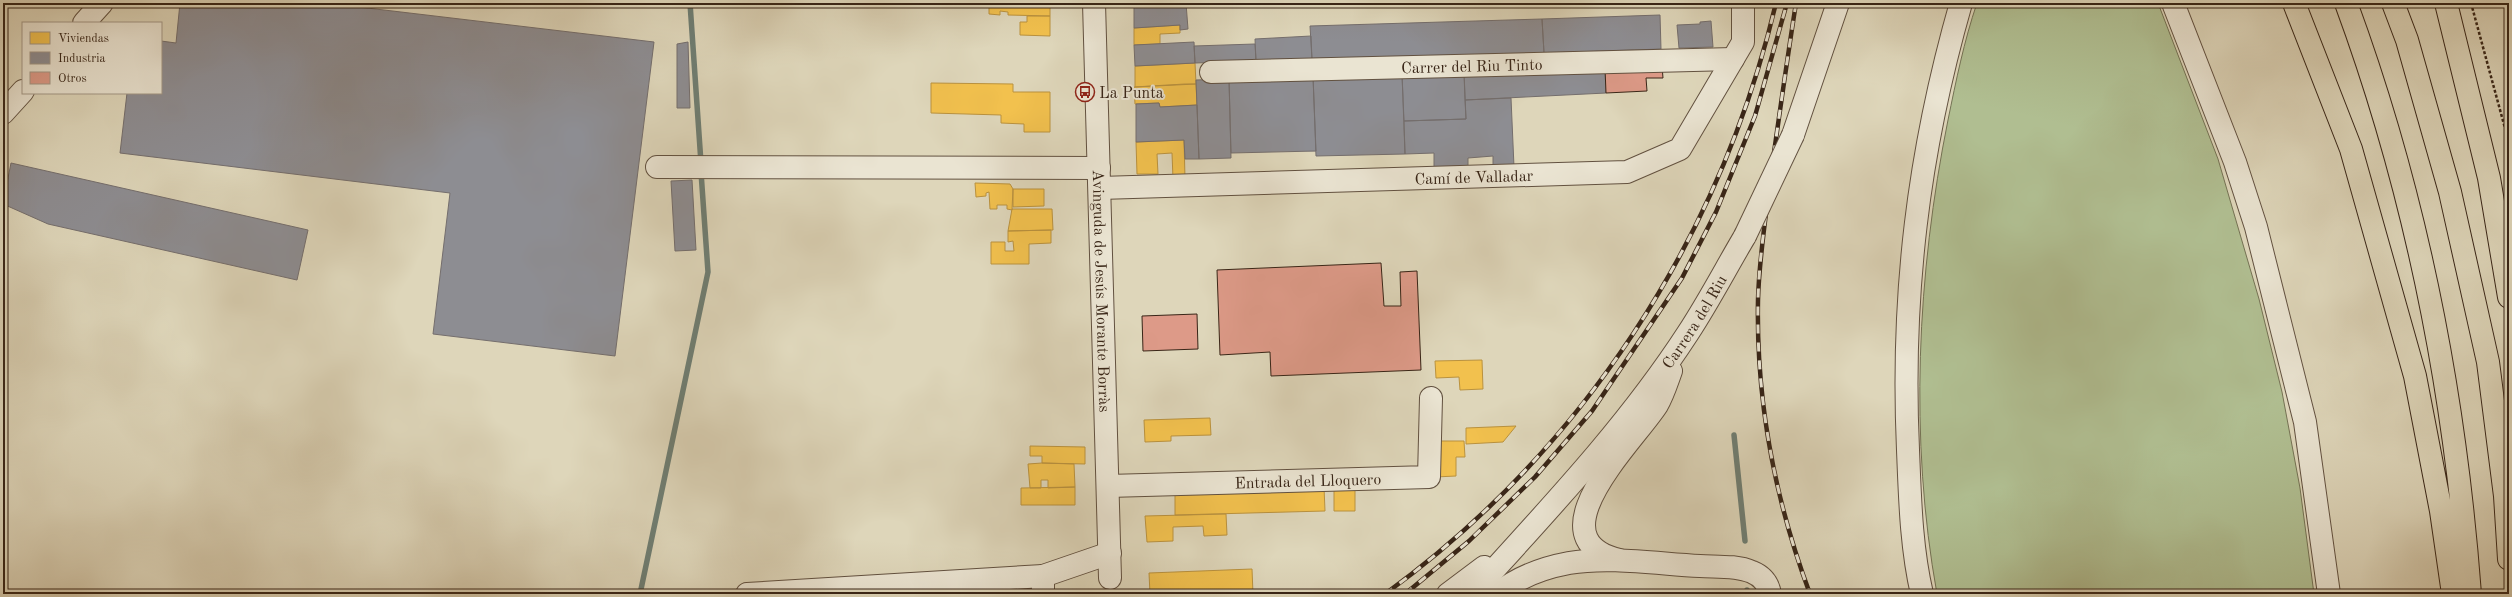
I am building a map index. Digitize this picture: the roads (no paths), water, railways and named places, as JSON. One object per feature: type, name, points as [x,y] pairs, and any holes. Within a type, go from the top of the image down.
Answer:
[{"type":"highway","points":[[2294,3],[2351,149],[2415,376],[2441,512],[2453,594]]},
{"type":"highway","points":[[2346,3],[2364,53],[2410,207],[2442,363],[2463,506],[2470,594]]},
{"type":"highway","points":[[2393,3],[2407,40],[2450,192],[2488,362],[2505,496],[2509,559]]},
{"type":"highway","points":[[2446,3],[2489,178],[2509,297]]},
{"type":"street","points":[[85,22],[102,3]]},
{"type":"street","name":"Avinguda de Jesús Morante Borràs","points":[[1094,3],[1110,578]]},
{"type":"street","name":"Camí de Valladar","points":[[657,167],[1099,178],[1627,172],[1680,149],[1743,42],[1743,3]]},
{"type":"street","name":"Carrera del Riu","points":[[1472,594],[1623,420],[1688,332],[1745,236],[1793,135],[1838,3]]},
{"type":"street","points":[[1922,594],[1915,558],[1910,501],[1906,395],[1908,299],[1914,230],[1926,151],[1941,79],[1961,3]]},
{"type":"street","points":[[2173,3],[2235,162],[2256,227],[2304,422],[2329,594]]},
{"type":"street","name":"Carrer del Riu Tinto","points":[[1211,72],[1733,59]]},
{"type":"street","points":[[3,113],[22,92]]},
{"type":"street","points":[[1628,562],[1607,557],[1592,546],[1584,531],[1584,513],[1591,494],[1657,404],[1688,332]]},
{"type":"street","name":"Entrada del Lloquero","points":[[1108,486],[1429,477],[1431,398]]},
{"type":"street","points":[[1448,594],[1520,540]]},
{"type":"street","points":[[747,594],[1043,585],[1110,552]]},
{"type":"street","points":[[1497,594],[1525,576],[1555,566],[1571,563],[1628,562],[1741,569],[1759,576],[1766,583],[1770,594]]},
{"type":"waterway","points":[[690,3],[701,163]]},
{"type":"waterway","points":[[640,594],[708,272],[701,172]]},
{"type":"waterway","points":[[1734,435],[1745,541]]},
{"type":"railway","points":[[1385,594],[1456,537],[1521,475],[1581,406],[1633,333],[1680,256],[1719,175],[1751,90],[1776,3]]},
{"type":"railway","points":[[1405,594],[1469,541],[1535,477],[1592,411],[1682,278],[1716,212],[1755,116],[1787,3]]},
{"type":"railway","points":[[1796,3],[1763,237],[1758,300],[1758,338],[1764,413],[1770,450],[1787,523],[1810,594]]},
{"type":"place","name":"La Punta","points":[[1085,92]]}]
